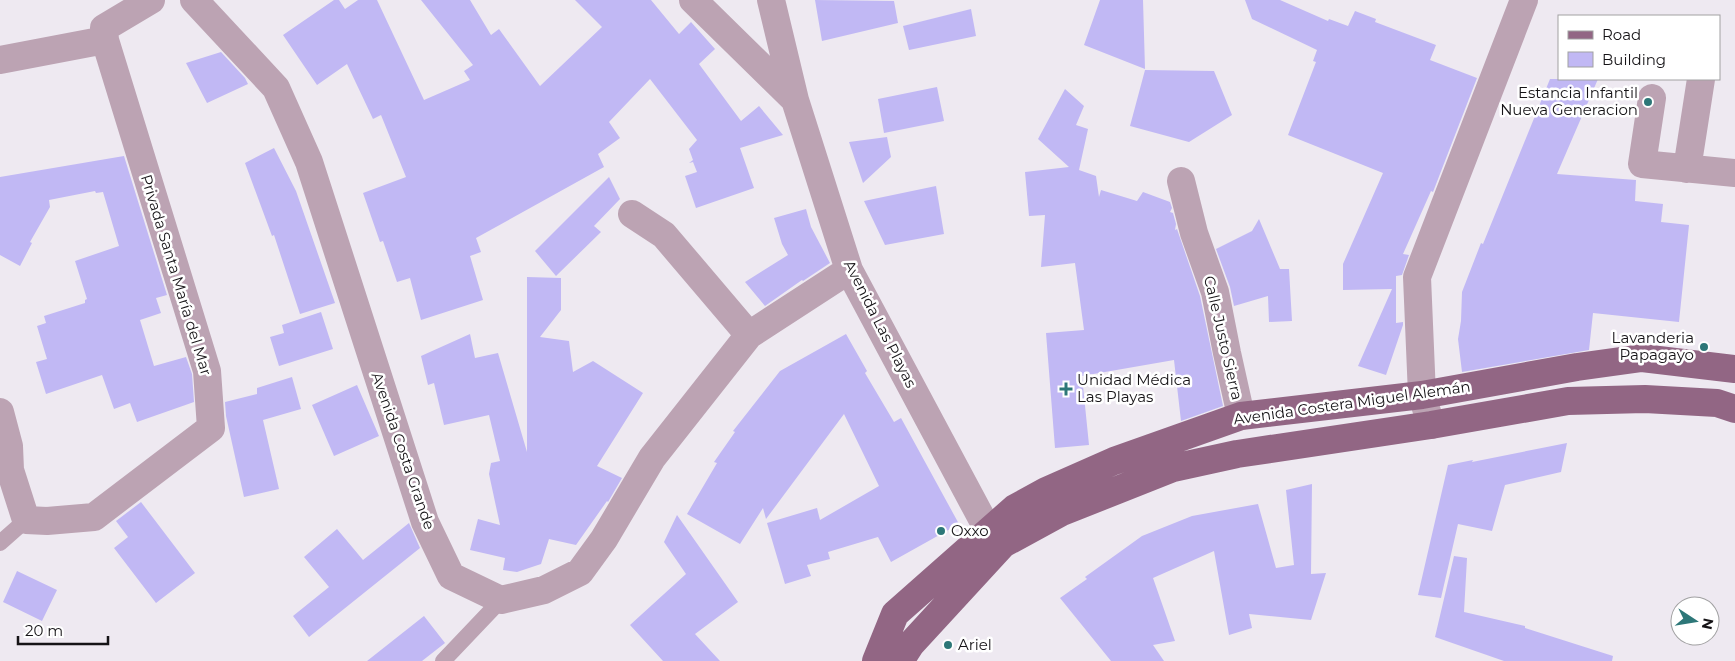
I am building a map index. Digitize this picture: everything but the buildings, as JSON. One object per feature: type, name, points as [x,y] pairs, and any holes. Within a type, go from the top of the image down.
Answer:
[{"type":"main road","name":"Avenida Costera Miguel Alemán","points":[[900,661],[911,644],[996,537],[1015,508],[1114,461],[1241,416],[1422,395],[1577,367],[1642,358],[1735,369]]},
{"type":"main road","name":"Avenida Costera Miguel Alemán","points":[[876,661],[895,614],[996,537],[1173,468],[1237,454],[1431,425],[1568,401],[1645,400],[1717,403],[1735,409]]},
{"type":"street","points":[[0,60],[105,40],[104,28],[151,0]]},
{"type":"street","name":"Avenida Costa Grande","points":[[194,0],[276,88],[306,154],[425,522],[451,576],[501,600]]},
{"type":"street","points":[[692,0],[796,100]]},
{"type":"street","name":"Avenida Las Playas","points":[[771,0],[796,100],[849,270],[996,537]]},
{"type":"street","points":[[1431,425],[1422,395],[1416,277],[1524,0]]},
{"type":"street","name":"Privada Santa María del Mar","points":[[26,520],[47,521],[94,517],[211,428],[207,371],[105,40]]},
{"type":"street","points":[[1687,169],[1701,80]]},
{"type":"street","points":[[1652,98],[1642,164],[1735,173]]},
{"type":"street","name":"Calle Justo Sierra","points":[[1181,180],[1194,233],[1215,292],[1241,416]]},
{"type":"street","points":[[632,214],[664,235],[750,335]]},
{"type":"street","points":[[501,600],[544,590],[580,572],[604,539],[652,458],[750,335],[849,270]]},
{"type":"street","points":[[0,412],[9,446],[10,470],[26,520]]},
{"type":"lane","points":[[0,543],[26,520]]},
{"type":"lane","points":[[443,661],[501,600]]},
{"type":"place","name":"Estancia Infantil Nueva Generacion","points":[[1648,102]]},
{"type":"place","name":"Lavanderia Papagayo","points":[[1704,347]]},
{"type":"place","name":"Unidad Médica Las Playas","points":[[1066,389]]},
{"type":"place","name":"Oxxo","points":[[941,531]]},
{"type":"place","name":"Ariel","points":[[948,645]]}]
